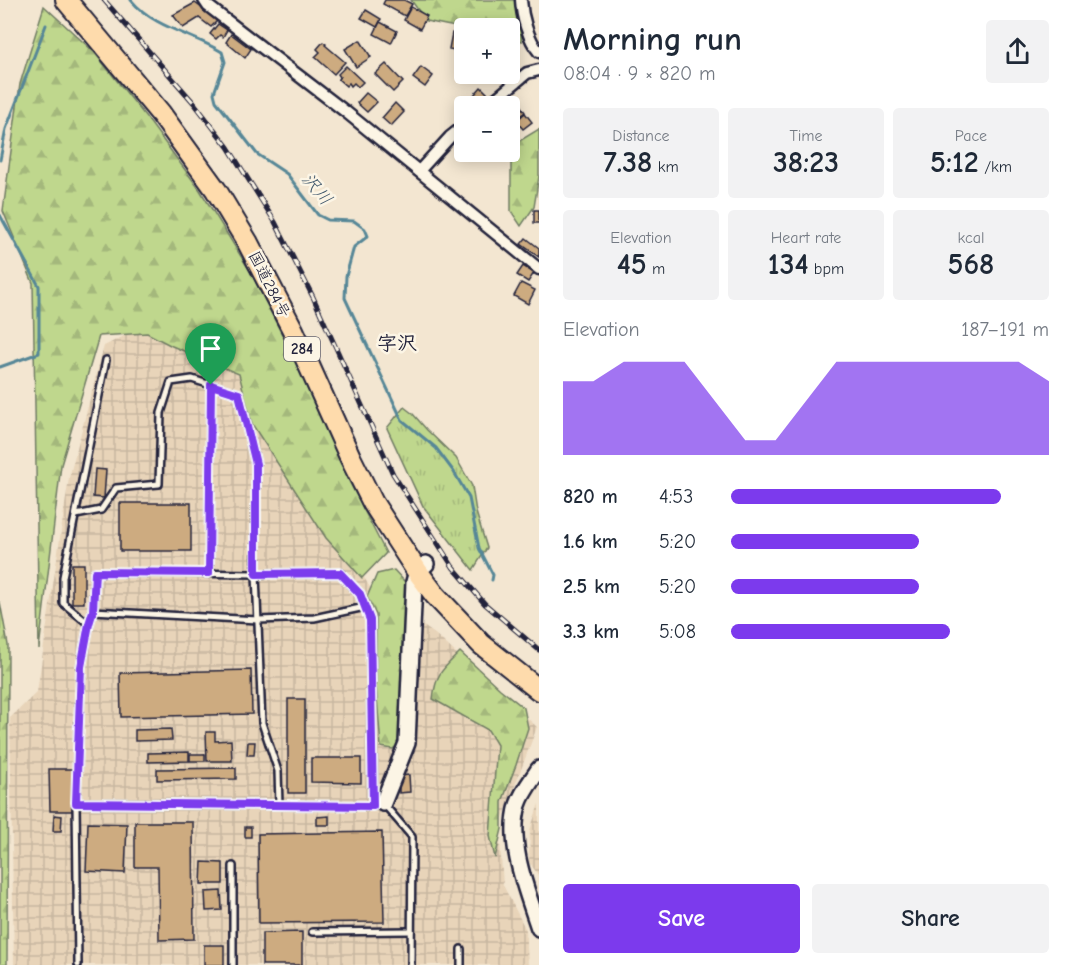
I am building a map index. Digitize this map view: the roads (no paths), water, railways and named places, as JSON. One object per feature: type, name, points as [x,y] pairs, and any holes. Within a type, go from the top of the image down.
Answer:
[{"type":"highway","name":"国道284号","points":[[66,0],[161,114],[216,189],[248,243],[293,330],[373,503],[422,567],[452,598],[483,629],[539,673]]},
{"type":"highway","name":"国道284号","points":[[79,0],[170,111],[229,191],[288,290],[362,457],[435,595],[480,644],[539,690]]},
{"type":"street","points":[[204,0],[208,6],[346,112],[539,269]]},
{"type":"street","points":[[521,0],[522,12],[533,46],[539,52]]},
{"type":"street","points":[[500,96],[527,74],[539,70]]},
{"type":"street","points":[[418,171],[454,134]]},
{"type":"street","points":[[378,805],[407,743],[414,582],[422,567]]},
{"type":"street","points":[[539,769],[518,802],[515,839],[518,859],[539,928]]},
{"type":"lane","points":[[89,624],[63,603],[63,577],[106,360]]},
{"type":"lane","points":[[76,515],[101,510],[116,488],[159,484],[161,413],[171,382],[192,379],[239,394],[256,464],[256,574],[262,723],[278,771],[279,806]]},
{"type":"lane","points":[[209,573],[211,385]]},
{"type":"lane","points":[[78,965],[76,803],[81,667],[93,611],[95,572],[340,573],[360,594],[370,620],[378,805]]},
{"type":"lane","points":[[93,611],[258,620],[314,618],[365,607]]},
{"type":"lane","points":[[76,803],[378,805],[412,837],[411,965]]},
{"type":"lane","points":[[233,866],[233,965]]},
{"type":"lane","points":[[312,932],[411,932]]},
{"type":"lane","points":[[461,949],[461,965]]},
{"type":"waterway","name":"沢川","points":[[131,0],[140,10],[162,24],[222,52],[225,62],[214,93],[216,101],[257,154],[287,174],[318,215],[328,220],[354,221],[365,229],[368,236],[354,247],[346,276],[345,298],[402,420],[436,448],[454,472],[469,498],[479,548],[493,575],[492,580]]},
{"type":"waterway","points":[[0,160],[6,129],[46,25]]},
{"type":"waterway","points":[[0,215],[39,286],[39,353],[0,367]]},
{"type":"railway","points":[[104,0],[194,103],[228,147],[275,222],[313,297],[393,474],[453,567],[485,604],[539,650]]},
{"type":"district","name":"字沢","points":[[397,343]]}]
